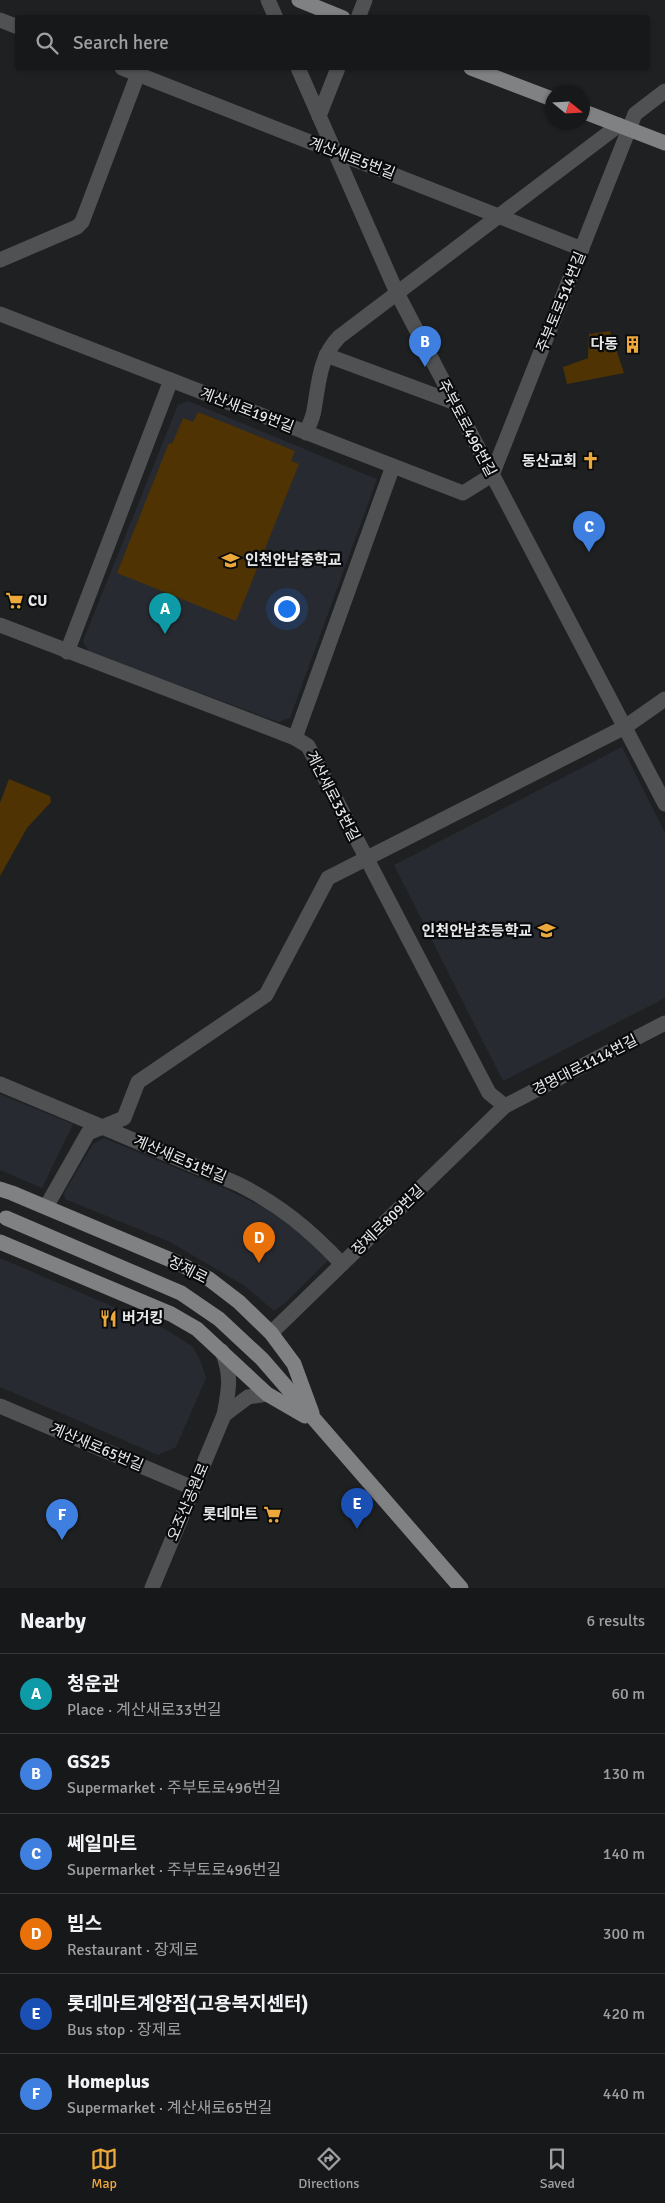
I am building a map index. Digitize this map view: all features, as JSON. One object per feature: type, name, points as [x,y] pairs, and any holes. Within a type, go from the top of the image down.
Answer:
[{"type":"main road","points":[[299,0],[336,15]]},
{"type":"main road","points":[[476,70],[545,97]]},
{"type":"main road","points":[[590,114],[665,143]]},
{"type":"main road","name":"장제로","points":[[4,1191],[178,1263],[209,1279],[239,1302],[271,1333],[294,1364],[315,1422]]},
{"type":"main road","name":"장제로","points":[[6,1218],[182,1293],[219,1319],[262,1359],[461,1588]]},
{"type":"main road","name":"장제로","points":[[0,1242],[171,1314],[197,1329],[267,1394],[315,1422]]},
{"type":"street","points":[[268,0],[275,15]]},
{"type":"street","points":[[359,15],[365,0]]},
{"type":"street","points":[[0,20],[15,25]]},
{"type":"street","name":"계산새로5번길","points":[[127,70],[582,249]]},
{"type":"street","name":"주부토로496번길","points":[[299,70],[397,293],[665,804]]},
{"type":"street","points":[[319,116],[337,70]]},
{"type":"street","points":[[0,260],[77,227],[82,222],[138,74]]},
{"type":"street","points":[[306,432],[314,412],[320,371],[326,355],[339,337],[499,216],[624,127],[635,114],[665,91]]},
{"type":"street","name":"주부토로514번길","points":[[492,475],[582,249],[624,127]]},
{"type":"street","name":"계산새로19번길","points":[[0,314],[463,493],[492,475]]},
{"type":"street","points":[[326,355],[454,402]]},
{"type":"street","points":[[66,652],[171,380]]},
{"type":"street","points":[[295,738],[392,466]]},
{"type":"street","name":"계산새로33번길","points":[[0,625],[66,652],[295,738],[308,746],[365,859],[489,1092],[505,1106]]},
{"type":"street","points":[[46,1207],[88,1133],[104,1128],[124,1118],[138,1082],[266,995],[328,878],[624,727],[665,699]]},
{"type":"street","name":"경명대로1114번길","points":[[505,1106],[665,1024]]},
{"type":"street","name":"계산새로51번길","points":[[0,1084],[238,1184],[268,1199],[295,1218],[342,1264]]},
{"type":"street","name":"장제로809번길","points":[[271,1333],[505,1106]]},
{"type":"street","points":[[221,1350],[229,1369],[228,1393],[224,1416]]},
{"type":"street","points":[[224,1416],[248,1397],[267,1394]]},
{"type":"street","name":"계산새로65번길","points":[[0,1406],[193,1488]]},
{"type":"street","name":"오조산공원로","points":[[152,1588],[224,1416]]},
{"type":"shaded area","points":[[610,331],[624,373],[567,384],[563,367],[588,358],[589,334]]},
{"type":"shaded area","name":"인천안남중학교","points":[[188,401],[377,479],[290,718],[278,722],[89,652],[83,641],[178,405]]},
{"type":"shaded area","points":[[198,412],[295,451],[291,461],[299,464],[236,621],[117,573],[169,443],[172,444],[183,418],[193,422]]},
{"type":"shaded area","name":"인천안남초등학교","points":[[622,747],[665,833],[665,998],[503,1081],[394,865]]},
{"type":"shaded area","points":[[9,779],[50,796],[51,802],[27,828],[0,876],[0,803]]},
{"type":"shaded area","points":[[0,1094],[73,1124],[42,1188],[0,1170]]},
{"type":"shaded area","points":[[104,1138],[226,1189],[267,1209],[320,1248],[328,1260],[285,1303],[274,1311],[245,1286],[170,1242],[65,1199],[64,1193],[93,1144]]},
{"type":"shaded area","points":[[0,1258],[165,1329],[193,1347],[201,1362],[206,1378],[176,1447],[158,1455],[0,1387]]},
{"type":"place","name":"다동","points":[[632,344]]},
{"type":"place","name":"GS25","points":[[425,367]]},
{"type":"place","name":"동산교회","points":[[591,461]]},
{"type":"place","name":"쎄일마트","points":[[589,552]]},
{"type":"place","name":"인천안남중학교","points":[[231,560]]},
{"type":"place","name":"CU","points":[[14,601]]},
{"type":"place","name":"청운관","points":[[165,634]]},
{"type":"place","name":"인천안남초등학교","points":[[546,931]]},
{"type":"place","name":"빕스","points":[[259,1263]]},
{"type":"place","name":"버거킹","points":[[108,1318]]},
{"type":"place","name":"롯데마트","points":[[272,1514]]},
{"type":"place","name":"롯데마트계양점(고용복지센터)","points":[[357,1529]]},
{"type":"place","name":"Homeplus","points":[[62,1540]]}]
